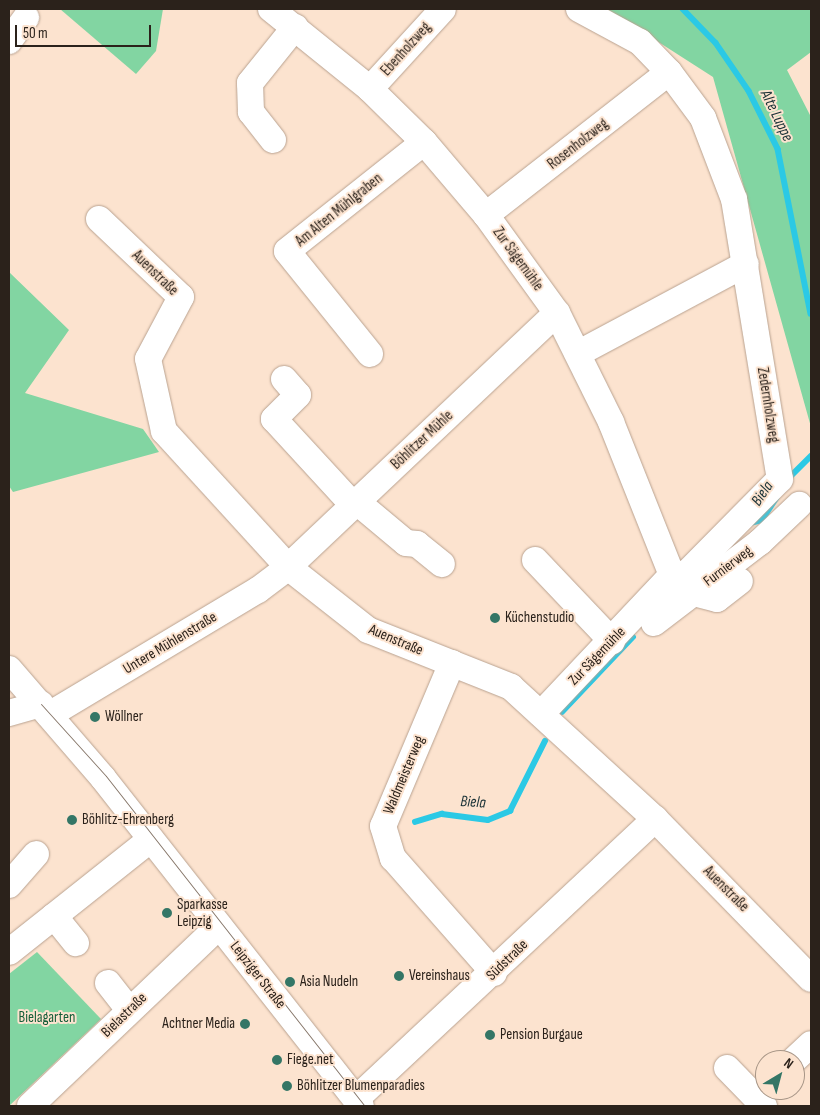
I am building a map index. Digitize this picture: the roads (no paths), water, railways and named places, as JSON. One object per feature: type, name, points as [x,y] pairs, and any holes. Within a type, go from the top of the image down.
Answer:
[{"type":"street","name":"Zur Sägemühle","points":[[271,9],[370,89],[424,142],[486,215],[557,313],[579,353],[672,576]]},
{"type":"street","name":"Ebenholzweg","points":[[370,89],[443,9]]},
{"type":"street","points":[[579,9],[640,42],[669,72]]},
{"type":"street","points":[[9,41],[26,18]]},
{"type":"street","points":[[273,140],[251,112],[250,83],[295,27]]},
{"type":"street","name":"Zedernholzweg","points":[[669,72],[703,118],[734,199],[780,479],[734,530]]},
{"type":"street","name":"Rosenholzweg","points":[[486,215],[669,72]]},
{"type":"street","name":"Am Alten Mühlgraben","points":[[370,354],[287,251],[424,142]]},
{"type":"street","name":"Auenstraße","points":[[99,219],[181,297],[148,359],[164,431],[288,567],[368,630],[511,687],[656,819],[811,979]]},
{"type":"street","points":[[579,353],[746,264]]},
{"type":"street","name":"Böhlitzer Mühle","points":[[288,567],[557,313]]},
{"type":"street","points":[[284,379],[298,395],[274,419],[355,504],[406,543],[417,544],[442,564]]},
{"type":"street","name":"Furnierweg","points":[[654,623],[760,542],[799,505]]},
{"type":"street","name":"Zur Sägemühle","points":[[541,714],[672,576],[687,573],[734,530]]},
{"type":"street","points":[[535,560],[612,641]]},
{"type":"street","name":"Untere Mühlenstraße","points":[[9,713],[45,710],[258,590],[288,567]]},
{"type":"street","points":[[672,576],[678,589],[690,594],[717,599],[740,580]]},
{"type":"street","name":"Waldmeisterweg","points":[[452,663],[383,826],[393,858],[494,973]]},
{"type":"street","name":"Leipziger Straße","points":[[9,669],[151,839],[359,1103]]},
{"type":"street","name":"Südstraße","points":[[359,1103],[656,819]]},
{"type":"street","points":[[9,952],[151,839]]},
{"type":"street","points":[[9,885],[36,854]]},
{"type":"street","points":[[54,916],[76,943]]},
{"type":"street","name":"Bielastraße","points":[[30,1106],[220,926]]},
{"type":"street","points":[[108,983],[130,1010]]},
{"type":"street","points":[[727,1068],[755,1092]]},
{"type":"waterway","name":"Alte Luppe","points":[[683,9],[716,43],[749,91],[778,149],[811,314]]},
{"type":"waterway","name":"Biela","points":[[789,478],[811,456]]},
{"type":"waterway","name":"Biela","points":[[750,523],[762,520],[777,497]]},
{"type":"waterway","name":"Biela","points":[[562,712],[633,637]]},
{"type":"waterway","name":"Biela","points":[[415,822],[442,814],[488,820],[510,811],[545,741]]},
{"type":"tram line","points":[[41,704],[106,776],[365,1106]]},
{"type":"place","name":"Küchenstudio","points":[[495,618]]},
{"type":"place","name":"Wöllner","points":[[95,717]]},
{"type":"place","name":"Böhlitz-Ehrenberg","points":[[72,820]]},
{"type":"place","name":"Sparkasse Leipzig","points":[[167,913]]},
{"type":"place","name":"Vereinshaus","points":[[399,976]]},
{"type":"place","name":"Asia Nudeln","points":[[290,982]]},
{"type":"place","name":"Achtner Media","points":[[245,1024]]},
{"type":"place","name":"Pension Burgaue","points":[[490,1035]]},
{"type":"place","name":"Fiege.net","points":[[277,1060]]},
{"type":"place","name":"Böhlitzer Blumenparadies","points":[[287,1086]]},
{"type":"park label","name":"Bielagarten","points":[[47,1018]]}]
